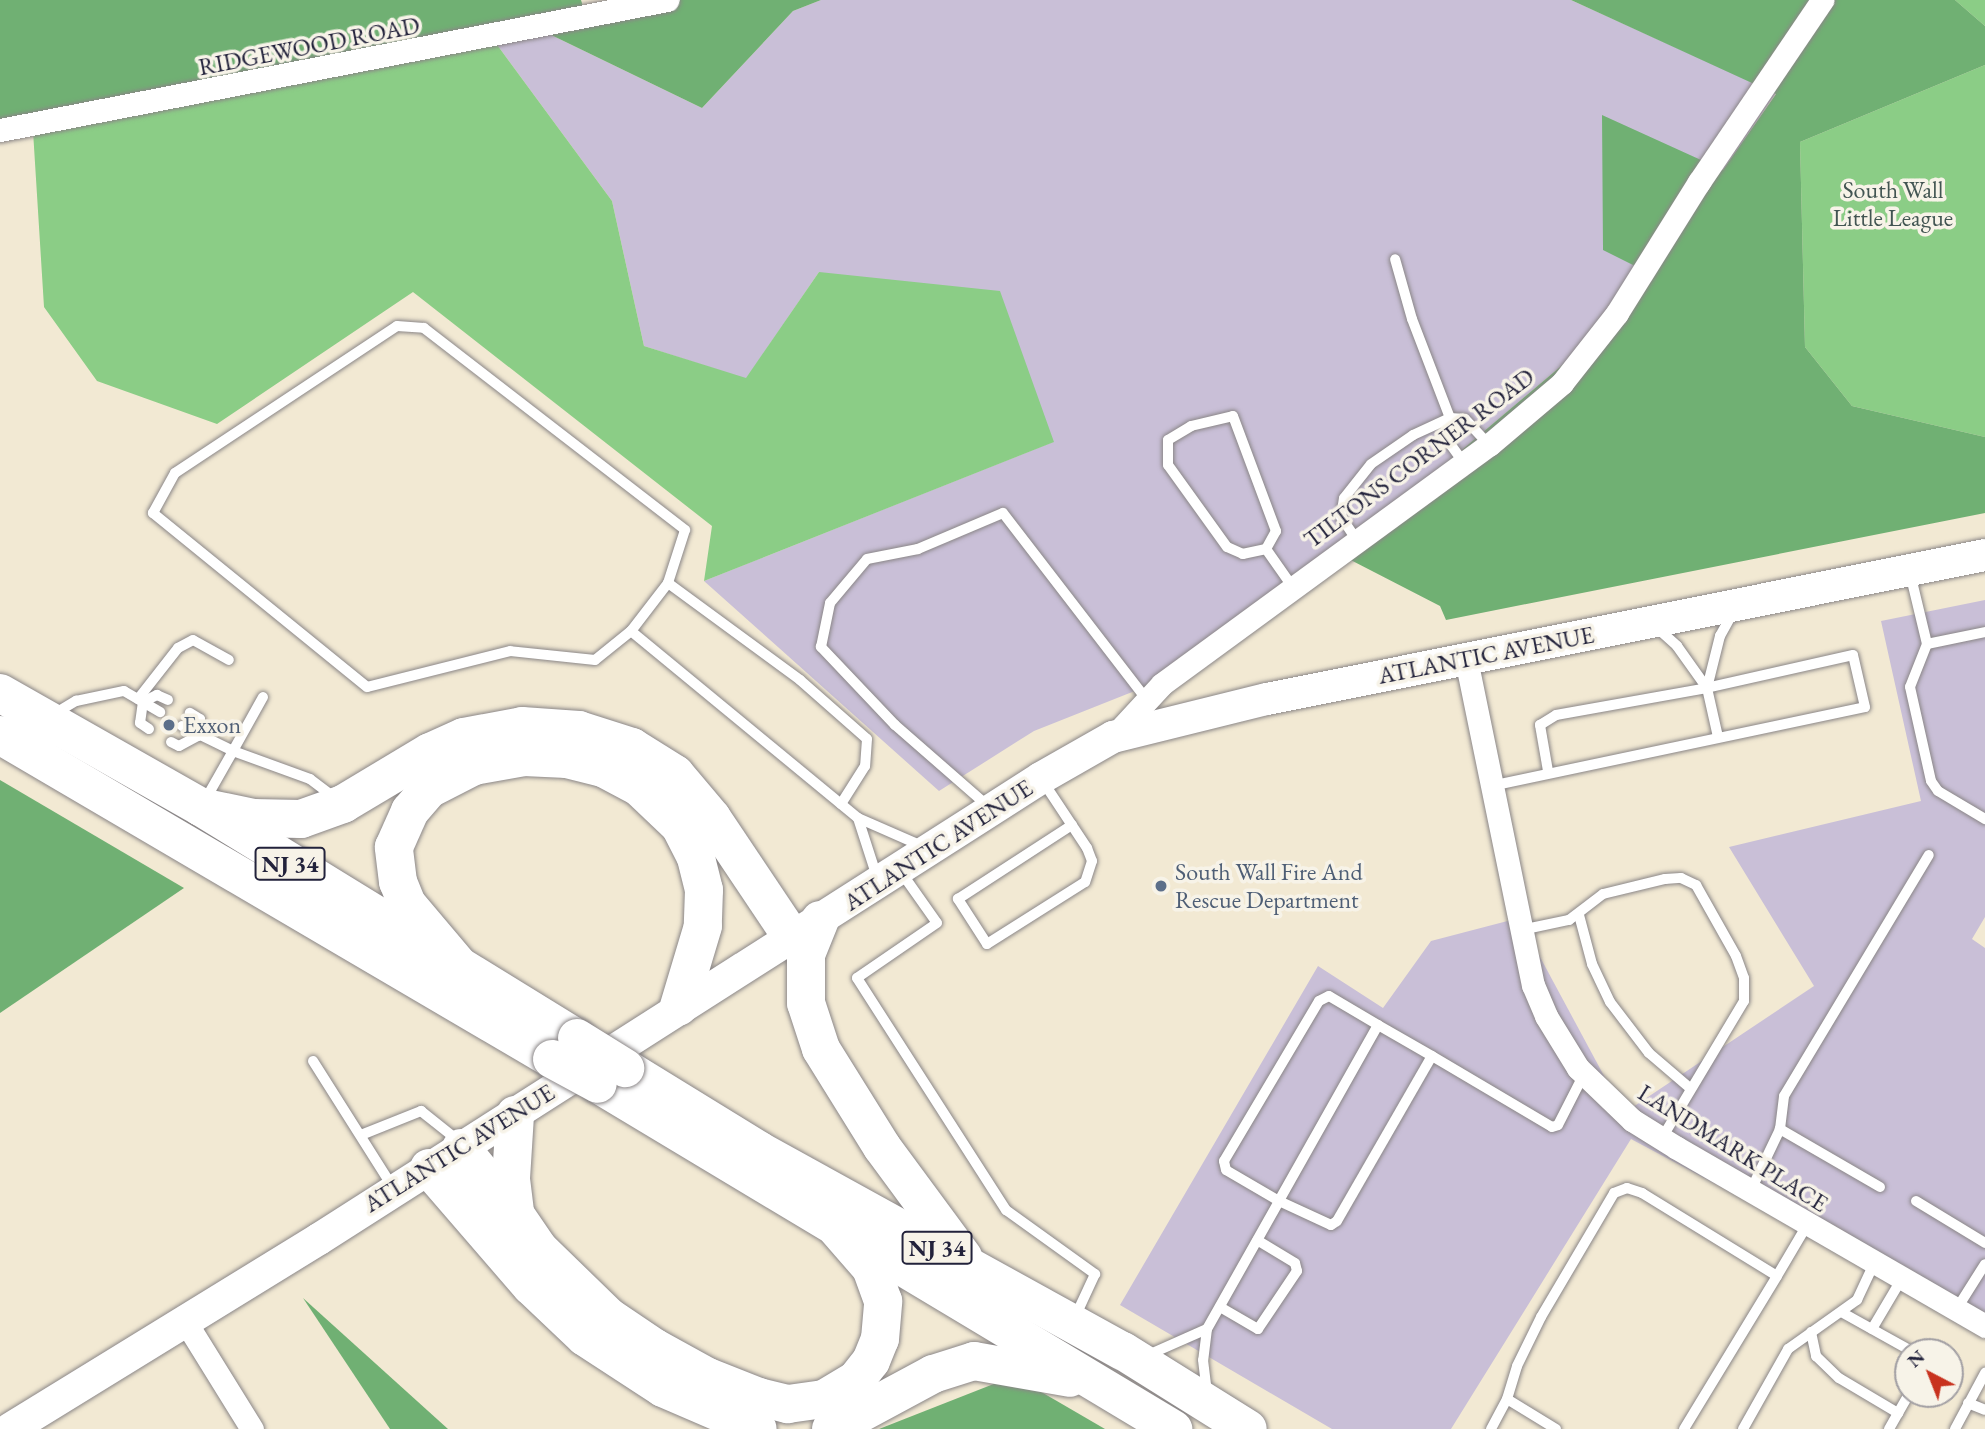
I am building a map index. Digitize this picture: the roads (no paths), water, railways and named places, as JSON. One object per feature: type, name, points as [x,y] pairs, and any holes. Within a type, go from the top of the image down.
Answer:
[{"type":"highway","name":"NJ 34","points":[[0,693],[201,807],[461,968],[565,1048]]},
{"type":"highway","points":[[201,807],[278,820],[320,814],[343,804],[430,752],[464,737],[522,726],[566,728],[608,737],[654,759],[692,791],[805,928],[806,1003],[821,1049],[882,1147],[971,1267]]},
{"type":"highway","name":"NJ 34","points":[[0,735],[565,1048],[612,1076],[837,1229],[1173,1429]]},
{"type":"highway","points":[[461,968],[407,904],[398,882],[394,847],[410,811],[429,789],[474,766],[523,757],[567,759],[603,768],[639,787],[680,826],[696,858],[704,890],[703,926],[679,1006]]},
{"type":"highway","name":"NJ 34","points":[[612,1076],[760,1151],[1073,1323],[1248,1429]]},
{"type":"highway","points":[[515,1115],[511,1179],[515,1214]]},
{"type":"highway","points":[[452,1154],[515,1214],[539,1249],[610,1317],[708,1377],[788,1404],[824,1399],[842,1390],[871,1361],[880,1339],[883,1301],[871,1268],[837,1229]]},
{"type":"highway","points":[[452,1154],[531,1286],[585,1337],[663,1388],[758,1429]]},
{"type":"highway","points":[[831,1429],[933,1374],[974,1361],[1092,1382]]},
{"type":"main road","name":"ATLANTIC AVENUE","points":[[10,1429],[515,1115],[679,1006],[1041,778],[1114,737],[1177,718],[1985,555]]},
{"type":"street","name":"RIDGEWOOD ROAD","points":[[0,130],[667,0]]},
{"type":"street","name":"TILTONS CORNER ROAD","points":[[1114,737],[1162,684],[1356,539],[1489,445],[1562,383],[1597,343],[1822,0]]},
{"type":"street","name":"LANDMARK PLACE","points":[[1466,659],[1519,930],[1546,1016],[1584,1074],[1632,1120],[1873,1265],[1985,1326]]},
{"type":"street","points":[[185,1321],[252,1429]]},
{"type":"lane","points":[[1395,259],[1412,319],[1450,418],[1444,435],[1464,463]]},
{"type":"lane","points":[[397,326],[424,328],[685,530],[668,583],[631,631],[595,660],[510,651],[367,687],[153,513],[175,473],[397,326]]},
{"type":"lane","points":[[1233,416],[1276,531],[1266,549],[1243,554],[1227,547],[1168,465],[1168,440],[1191,426],[1233,416]]},
{"type":"lane","points":[[1356,539],[1341,517],[1344,498],[1371,464],[1413,435],[1450,418],[1465,419],[1489,445]]},
{"type":"lane","points":[[992,809],[895,725],[821,647],[830,603],[867,559],[918,550],[1003,513],[1147,700]]},
{"type":"lane","points":[[1266,549],[1292,586]]},
{"type":"lane","points":[[1910,570],[1927,644],[1910,687],[1931,781],[1938,791],[1985,819]]},
{"type":"lane","points":[[668,583],[800,680],[867,738],[865,766],[841,804]]},
{"type":"lane","points":[[1707,688],[1720,636],[1738,604]]},
{"type":"lane","points":[[1651,622],[1677,646],[1707,688],[1718,737]]},
{"type":"lane","points":[[631,631],[858,818],[930,850]]},
{"type":"lane","points":[[1927,644],[1985,632]]},
{"type":"lane","points":[[149,729],[140,723],[140,701],[178,648],[193,640],[229,660]]},
{"type":"lane","points":[[1490,786],[1549,771],[1864,707],[1853,655],[1707,688],[1556,715],[1540,725],[1549,771]]},
{"type":"lane","points":[[44,719],[76,701],[124,691],[160,712]]},
{"type":"lane","points":[[140,701],[157,695],[168,700]]},
{"type":"lane","points":[[201,807],[263,697]]},
{"type":"lane","points":[[190,713],[200,719],[198,736]]},
{"type":"lane","points":[[182,726],[233,751],[310,779],[343,804]]},
{"type":"lane","points":[[171,742],[179,746],[198,736]]},
{"type":"lane","points":[[1041,778],[1072,825],[1092,861],[1085,882],[987,944],[958,899],[1072,825]]},
{"type":"lane","points":[[858,818],[889,876],[937,923],[857,978],[1006,1210],[1095,1274],[1073,1323]]},
{"type":"lane","points":[[1750,1192],[1780,1129],[1784,1096],[1804,1057],[1929,855]]},
{"type":"lane","points":[[1519,930],[1578,915],[1603,894],[1681,878],[1696,885],[1744,978],[1744,1001],[1662,1138]]},
{"type":"lane","points":[[1578,915],[1592,964],[1610,1002],[1649,1053],[1691,1089]]},
{"type":"lane","points":[[1432,1056],[1337,1221],[1331,1226],[1279,1201],[1226,1170],[1224,1161],[1319,1001],[1329,996],[1432,1056],[1552,1127],[1558,1125],[1584,1074]]},
{"type":"lane","points":[[1209,1405],[1203,1360],[1207,1329],[1378,1025]]},
{"type":"lane","points":[[313,1061],[394,1189]]},
{"type":"lane","points":[[361,1135],[421,1111],[452,1154]]},
{"type":"lane","points":[[1780,1129],[1880,1187]]},
{"type":"lane","points":[[1494,1426],[1507,1399],[1517,1366],[1547,1306],[1614,1193],[1627,1188],[1777,1276]]},
{"type":"lane","points":[[1916,1201],[1985,1243]]},
{"type":"lane","points":[[1684,1429],[1807,1225]]},
{"type":"lane","points":[[1220,1307],[1258,1329],[1297,1271],[1295,1263],[1257,1240]]},
{"type":"lane","points":[[1956,1310],[1985,1264]]},
{"type":"lane","points":[[1742,1429],[1788,1349],[1843,1313],[1857,1300],[1873,1265]]},
{"type":"lane","points":[[1872,1329],[1901,1280]]},
{"type":"lane","points":[[1843,1313],[1894,1341]]},
{"type":"lane","points":[[1138,1360],[1207,1329]]},
{"type":"lane","points":[[1811,1332],[1816,1356],[1839,1378],[1898,1413]]},
{"type":"lane","points":[[1955,1429],[1985,1373]]},
{"type":"lane","points":[[1507,1399],[1556,1429]]},
{"type":"lane","points":[[1968,1403],[1985,1410]]},
{"type":"lane","points":[[1889,1429],[1901,1408]]},
{"type":"place","name":"Exxon","points":[[169,725]]},
{"type":"place","name":"South Wall Fire And Rescue Department","points":[[1161,886]]},
{"type":"park label","name":"South Wall Little League","points":[[1893,204]]}]
